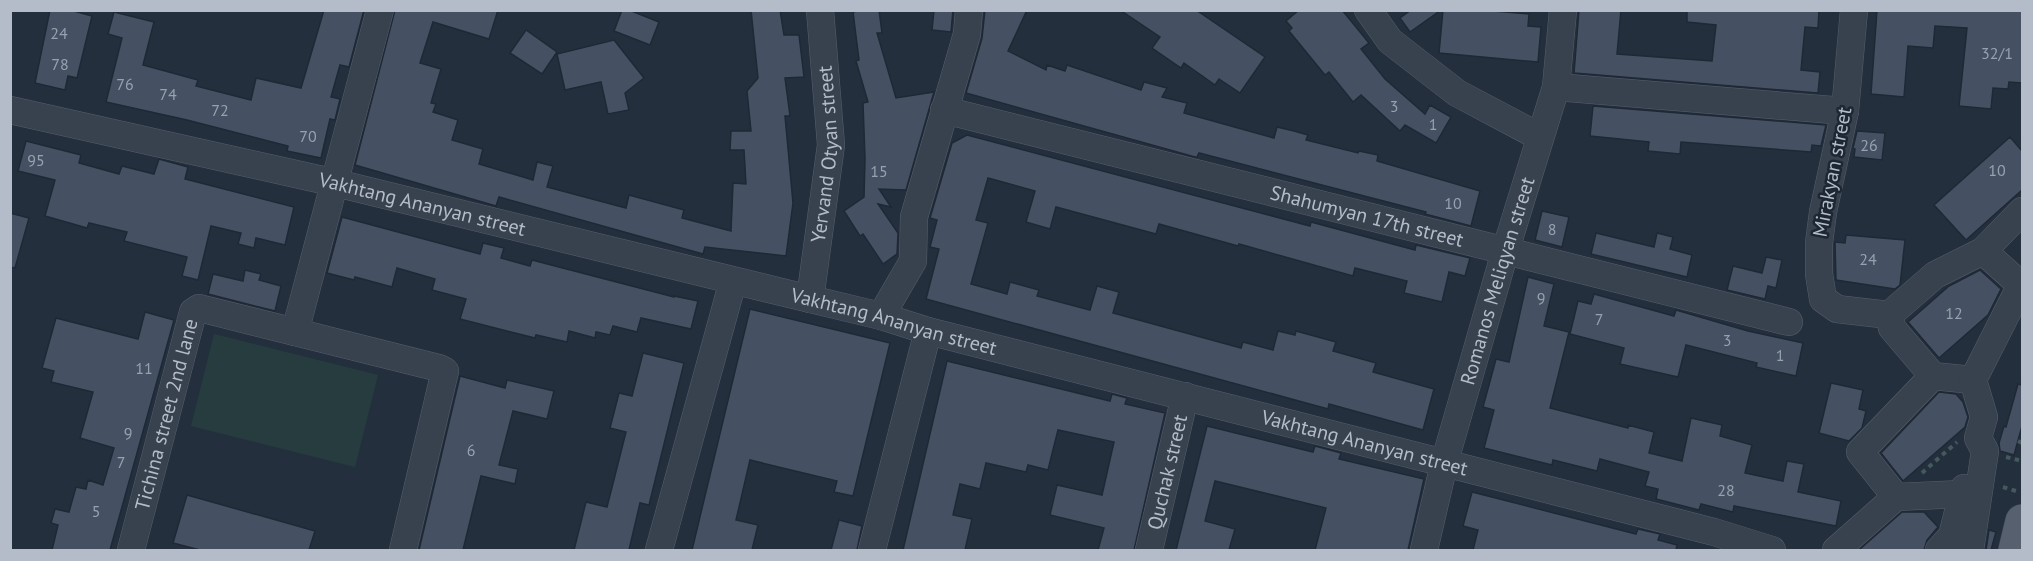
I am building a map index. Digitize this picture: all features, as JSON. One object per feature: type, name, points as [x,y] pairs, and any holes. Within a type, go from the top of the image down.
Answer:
[{"type":"main road","points":[[2015,550],[2019,506]]},
{"type":"street","points":[[295,332],[380,10]]},
{"type":"street","name":"Yervand Otyan street","points":[[810,298],[831,145],[820,10]]},
{"type":"street","points":[[880,316],[912,261],[914,217],[967,34],[969,10]]},
{"type":"street","points":[[1368,10],[1390,41],[1457,93],[1540,137]]},
{"type":"street","name":"Romanos Meliqyan street","points":[[1424,550],[1444,464],[1505,252],[1556,87],[1563,10]]},
{"type":"street","name":"Mirakyan street","points":[[1854,10],[1845,111],[1823,212],[1819,243],[1819,274],[1823,299],[1837,309],[1889,315]]},
{"type":"street","points":[[1556,87],[1845,111]]},
{"type":"street","name":"Vakhtang Ananyan street","points":[[10,110],[336,183],[810,298],[928,331],[1444,464],[1712,541],[1772,550]]},
{"type":"street","name":"Shahumyan 17th street","points":[[945,111],[1789,322]]},
{"type":"street","points":[[1973,380],[1933,376],[1892,328],[1889,315],[1935,275],[1983,251],[2022,211]]},
{"type":"street","points":[[1970,550],[1985,451],[1973,380],[2021,285],[1983,251]]},
{"type":"street","points":[[659,550],[733,281]]},
{"type":"street","name":"Tichina street 2nd lane","points":[[131,550],[194,312],[199,308],[445,371],[403,550]]},
{"type":"street","points":[[872,550],[928,331]]},
{"type":"street","points":[[1896,497],[1860,452],[1933,376]]},
{"type":"street","name":"Quchak street","points":[[1149,550],[1185,396]]},
{"type":"street","points":[[1939,550],[1952,536],[1981,428]]},
{"type":"street","points":[[1836,550],[1896,497],[1962,494]]},
{"type":"path","points":[[1896,497],[1981,428]]},
{"type":"path","points":[[2003,487],[2019,506]]},
{"type":"green space","points":[[214,334],[378,375],[355,467],[191,426]]},
{"type":"building","points":[[50,10],[70,10],[92,16],[77,78],[68,76],[65,90],[35,83]]},
{"type":"building","points":[[324,10],[364,10],[349,67],[340,65],[331,97],[340,99],[335,120],[330,119],[321,158],[287,151],[288,146],[106,102],[122,38],[108,34],[114,12],[154,22],[143,65],[198,80],[196,86],[251,100],[256,78],[301,88]]},
{"type":"building","points":[[395,10],[498,10],[489,39],[433,22],[420,63],[441,69],[431,103],[436,104],[433,112],[458,120],[452,140],[483,149],[479,164],[533,180],[537,162],[553,166],[547,187],[626,208],[629,195],[684,210],[682,218],[731,231],[733,183],[746,184],[744,150],[730,150],[731,131],[751,131],[747,91],[758,78],[751,10],[780,10],[784,35],[799,35],[804,77],[785,78],[790,116],[785,116],[793,203],[786,256],[705,247],[703,254],[499,197],[496,206],[355,165]]},
{"type":"building","points":[[622,10],[629,10],[659,22],[650,45],[614,31]]},
{"type":"building","points":[[879,10],[882,33],[877,33],[896,98],[934,92],[906,190],[879,189],[891,207],[878,204],[898,233],[897,254],[883,264],[863,234],[860,236],[844,211],[864,197],[863,103],[868,102],[856,61],[859,60],[853,12]]},
{"type":"building","points":[[934,10],[953,10],[951,32],[932,30]]},
{"type":"building","points":[[985,10],[1027,10],[1008,51],[1046,70],[1047,65],[1065,71],[1067,65],[1141,90],[1144,82],[1167,88],[1162,97],[1187,103],[1184,113],[1274,138],[1277,127],[1294,131],[1308,135],[1306,140],[1358,153],[1359,151],[1378,155],[1377,161],[1480,191],[1471,226],[1425,214],[1426,212],[1199,153],[1195,157],[966,93],[982,38]]},
{"type":"building","points":[[1120,10],[1196,10],[1265,57],[1240,93],[1219,79],[1215,85],[1184,63],[1181,68],[1152,48],[1160,37]]},
{"type":"building","points":[[1299,10],[1342,10],[1369,43],[1361,49],[1385,79],[1425,114],[1430,105],[1451,117],[1436,143],[1405,125],[1400,131],[1361,95],[1353,102],[1329,72],[1325,75],[1289,31],[1292,28],[1286,21]]},
{"type":"building","points":[[1411,10],[1441,10],[1410,32],[1400,18]]},
{"type":"building","points":[[1443,10],[1529,14],[1528,26],[1541,27],[1538,62],[1439,53]]},
{"type":"building","points":[[1579,10],[1621,10],[1617,54],[1712,61],[1716,25],[1687,22],[1687,10],[1819,10],[1818,28],[1805,27],[1801,70],[1820,72],[1818,93],[1574,73]]},
{"type":"building","points":[[1877,10],[2022,10],[2022,83],[2009,82],[2008,89],[1993,88],[1991,109],[1959,106],[1967,28],[1935,26],[1933,48],[1908,46],[1904,97],[1871,94]]},
{"type":"building","points":[[526,30],[557,52],[542,74],[510,53]]},
{"type":"building","points":[[614,40],[644,78],[625,93],[629,110],[608,114],[601,82],[565,90],[557,54]]},
{"type":"building","points":[[1593,106],[1826,125],[1821,146],[1812,145],[1811,152],[1681,142],[1680,154],[1648,151],[1649,142],[1590,136]]},
{"type":"building","points":[[1857,131],[1885,133],[1882,160],[1854,157],[1855,149],[1853,148]]},
{"type":"building","points":[[967,135],[1310,226],[1311,222],[1415,250],[1416,245],[1470,258],[1465,276],[1449,272],[1442,302],[1404,293],[1407,281],[1355,268],[1353,276],[1159,224],[1156,234],[1056,207],[1050,229],[1026,222],[1035,191],[988,178],[976,220],[988,223],[971,284],[1007,294],[1010,282],[1039,290],[1037,296],[1090,310],[1097,286],[1119,292],[1113,313],[1241,348],[1243,342],[1273,350],[1278,331],[1295,335],[1296,331],[1336,342],[1333,351],[1376,363],[1373,372],[1434,389],[1423,430],[1329,404],[1328,409],[926,299],[939,249],[930,247],[937,220],[930,218],[952,143]]},
{"type":"building","points":[[2010,137],[2022,151],[2022,190],[1966,240],[1934,205]]},
{"type":"building","points":[[26,141],[81,155],[79,163],[119,174],[122,166],[154,174],[159,159],[188,167],[185,179],[294,207],[285,245],[256,238],[254,248],[238,244],[241,233],[211,226],[198,280],[182,276],[187,257],[124,241],[127,232],[89,223],[87,228],[45,216],[55,180],[18,171]]},
{"type":"building","points":[[1542,211],[1569,217],[1562,247],[1535,240]]},
{"type":"building","points":[[10,213],[29,218],[15,268],[10,267]]},
{"type":"building","points":[[342,217],[480,254],[483,243],[504,248],[501,258],[530,266],[532,260],[674,297],[698,301],[691,329],[641,318],[637,332],[613,326],[610,335],[596,332],[595,338],[569,331],[567,342],[536,335],[535,338],[460,319],[466,299],[432,290],[435,279],[397,268],[392,287],[355,277],[354,280],[327,273]]},
{"type":"building","points":[[1596,233],[1654,247],[1657,233],[1673,237],[1670,249],[1692,255],[1687,277],[1591,254]]},
{"type":"building","points":[[1846,235],[1905,240],[1900,285],[1895,289],[1836,280],[1835,242],[1845,243]]},
{"type":"building","points":[[1766,257],[1782,260],[1776,288],[1768,286],[1765,299],[1727,290],[1733,266],[1762,273]]},
{"type":"building","points":[[245,270],[261,274],[259,280],[281,286],[275,311],[208,294],[213,274],[243,281]]},
{"type":"building","points":[[1980,270],[2001,289],[1988,315],[1939,358],[1908,322],[1949,286]]},
{"type":"building","points":[[1528,277],[1554,284],[1544,326],[1569,332],[1550,408],[1628,428],[1628,425],[1654,432],[1649,453],[1682,461],[1691,418],[1722,425],[1720,436],[1752,445],[1745,473],[1783,481],[1787,461],[1804,464],[1798,492],[1841,501],[1836,526],[1734,506],[1733,512],[1701,504],[1699,510],[1656,499],[1658,489],[1645,486],[1649,472],[1600,459],[1597,471],[1553,460],[1552,465],[1484,448],[1494,410],[1483,407],[1496,359],[1509,362]]},
{"type":"building","points":[[1594,294],[1674,316],[1676,310],[1748,331],[1803,343],[1796,376],[1756,367],[1757,363],[1686,345],[1678,377],[1620,364],[1624,348],[1570,334],[1578,301],[1591,304]]},
{"type":"building","points":[[750,309],[890,343],[853,496],[834,492],[837,481],[750,460],[736,520],[758,525],[752,550],[692,550]]},
{"type":"building","points":[[145,312],[174,320],[110,550],[52,550],[58,525],[51,523],[55,509],[69,512],[76,487],[86,489],[88,480],[103,485],[114,448],[80,438],[93,392],[51,382],[54,371],[42,368],[56,318],[138,339]]},
{"type":"building","points":[[643,353],[684,363],[649,505],[640,503],[629,550],[574,550],[586,502],[607,507],[626,432],[610,428],[619,393],[632,396]]},
{"type":"building","points":[[947,361],[1110,401],[1112,394],[1127,398],[1125,404],[1165,413],[1134,550],[1098,550],[1104,528],[1050,515],[1057,485],[1102,495],[1114,442],[1058,430],[1048,470],[1028,465],[1026,472],[986,463],[980,489],[960,484],[953,515],[972,519],[965,550],[903,550]]},
{"type":"building","points":[[460,376],[505,388],[507,380],[554,391],[547,419],[513,411],[499,465],[518,469],[515,484],[481,476],[463,550],[419,550]]},
{"type":"building","points":[[1831,383],[1863,390],[1859,409],[1866,411],[1862,428],[1849,441],[1819,433]]},
{"type":"building","points":[[2018,384],[2022,385],[2022,426],[2014,455],[2000,451],[1999,443]]},
{"type":"building","points":[[1939,392],[1956,394],[1963,402],[1968,417],[1965,427],[1903,481],[1881,453]]},
{"type":"building","points":[[1207,426],[1313,452],[1315,446],[1341,453],[1339,459],[1424,479],[1408,550],[1315,550],[1326,508],[1215,481],[1205,521],[1235,529],[1229,550],[1176,550]]},
{"type":"building","points":[[1472,492],[1636,534],[1638,529],[1660,534],[1658,540],[1677,545],[1676,550],[1473,550],[1478,530],[1463,526]]},
{"type":"building","points":[[187,495],[315,531],[309,550],[200,550],[173,543]]},
{"type":"building","points":[[1902,512],[1924,512],[1938,527],[1927,540],[1924,550],[1859,550]]},
{"type":"building","points":[[839,520],[862,526],[857,550],[831,550]]},
{"type":"building","points":[[1989,530],[1996,532],[1991,550],[1986,550]]}]
